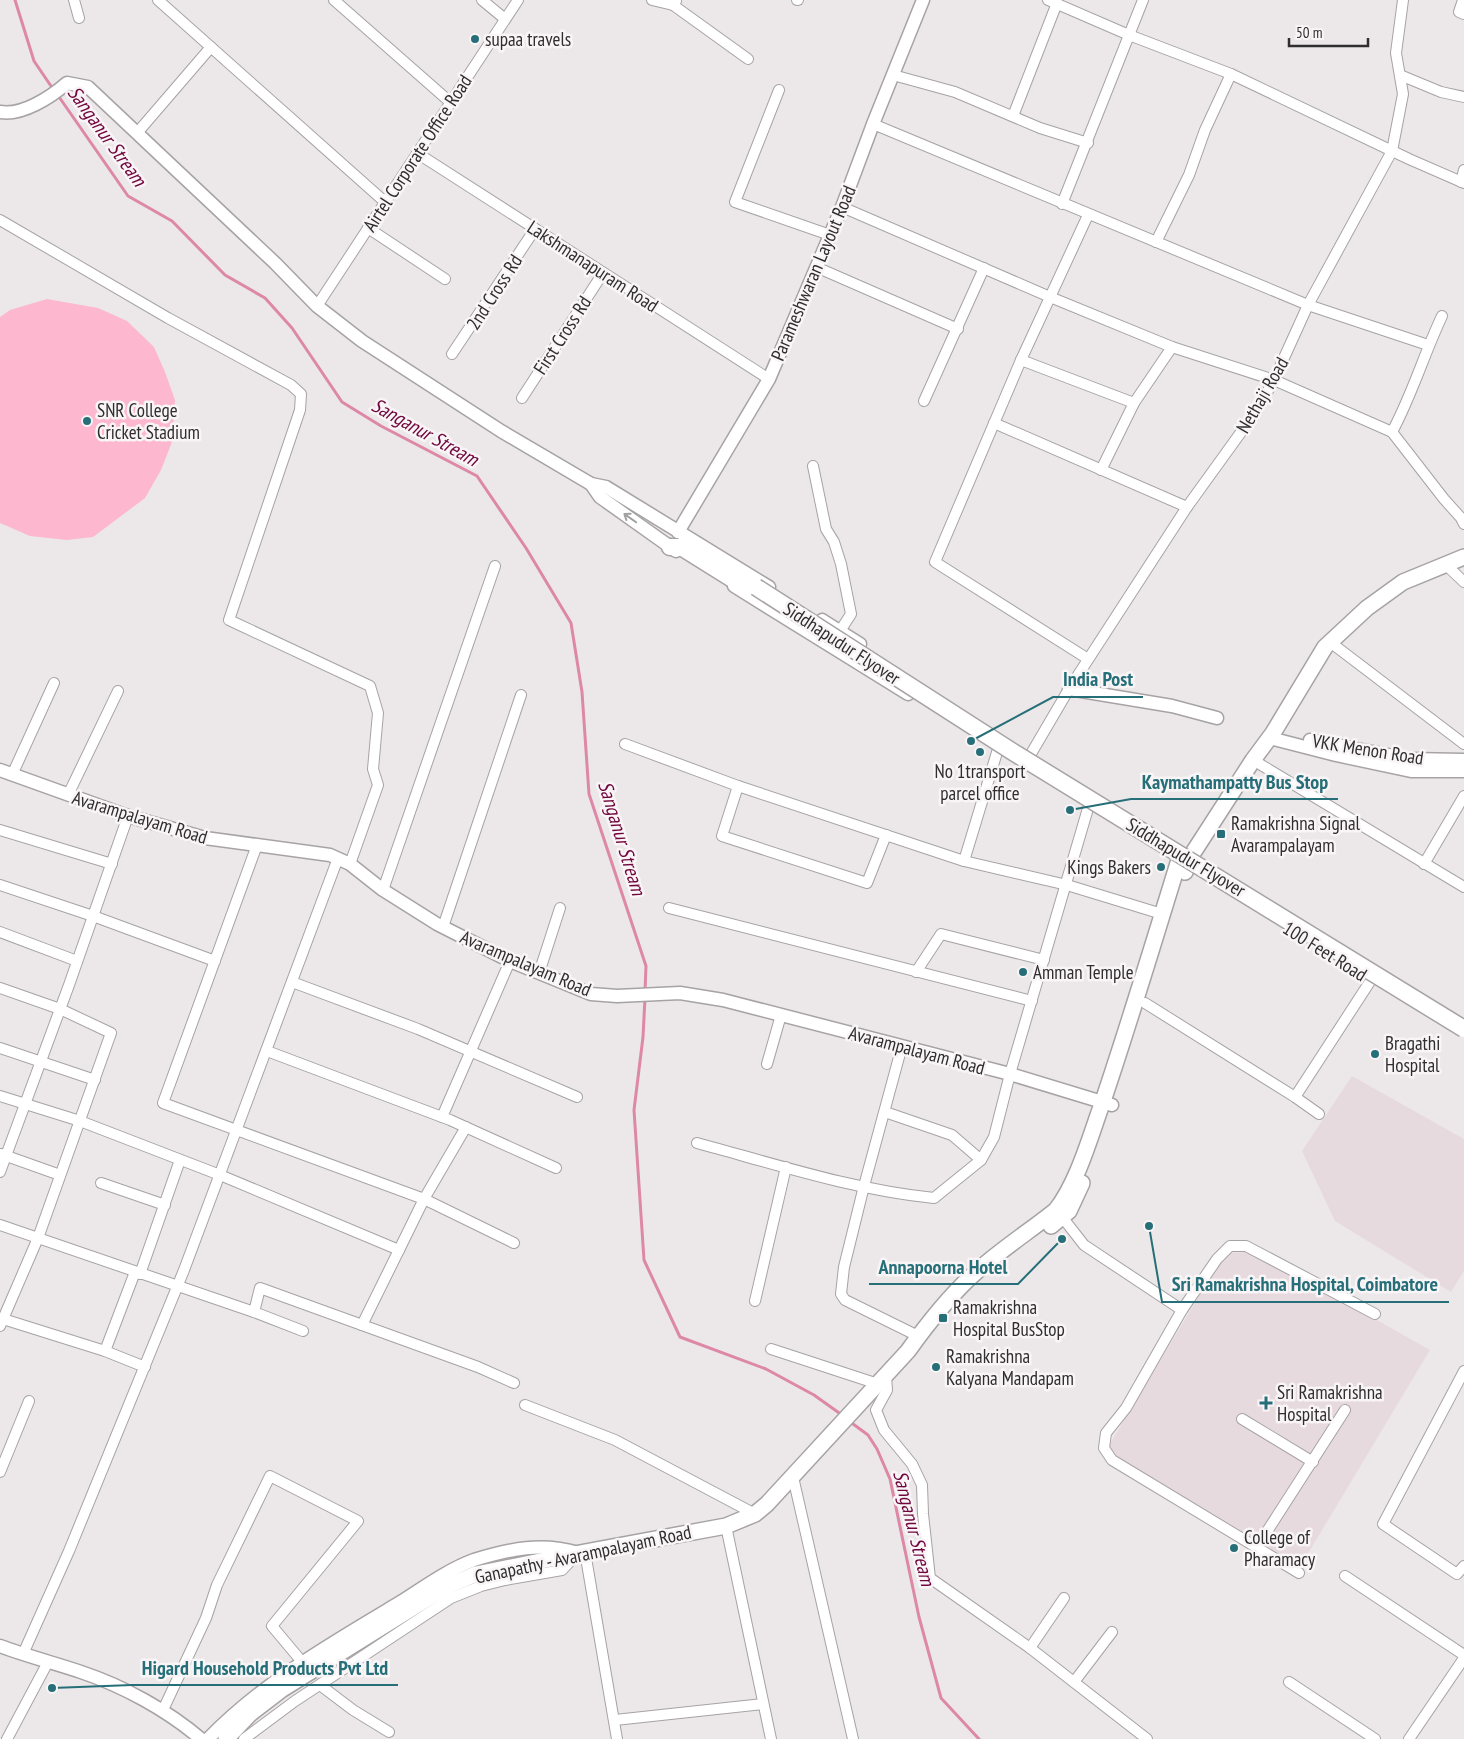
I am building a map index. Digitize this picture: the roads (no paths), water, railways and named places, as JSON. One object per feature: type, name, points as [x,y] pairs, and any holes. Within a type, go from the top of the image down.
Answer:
[{"type":"main road","name":"Siddhapudur Flyover","points":[[674,540],[681,547],[749,581],[756,588],[1013,752],[1464,1029]]},
{"type":"main road","name":"Siddhapudur Flyover","points":[[702,545],[721,568]]},
{"type":"main road","points":[[1108,1103],[1120,1051],[1162,914],[1186,860],[1271,736],[1325,646],[1367,608],[1402,582],[1464,557]]},
{"type":"main road","points":[[908,1351],[922,1344],[943,1318],[999,1264],[1060,1214],[1062,1202],[1108,1103],[1145,1003],[1186,860]]},
{"type":"main road","points":[[1186,860],[1464,1023]]},
{"type":"main road","name":"100 Feet Road","points":[[1186,860],[1371,980],[1464,1036]]},
{"type":"main road","points":[[908,1351],[940,1309],[976,1272],[1060,1214]]},
{"type":"main road","name":"Ganapathy - Avarampalayam Road","points":[[226,1739],[251,1713],[281,1690],[448,1586],[476,1574],[576,1553],[726,1526],[756,1514],[836,1431],[908,1351]]},
{"type":"street","points":[[74,0],[79,18]]},
{"type":"street","points":[[158,0],[385,202]]},
{"type":"street","points":[[334,0],[450,102]]},
{"type":"street","points":[[482,0],[505,19]]},
{"type":"street","name":"Airtel Corporate Office Road","points":[[317,306],[518,0]]},
{"type":"street","points":[[652,0],[675,2],[748,59]]},
{"type":"street","name":"Parameshwaran Layout Road","points":[[674,540],[769,379],[842,207],[923,0]]},
{"type":"street","points":[[1062,204],[1088,143],[1143,0]]},
{"type":"street","name":"Nethaji Road","points":[[1027,761],[1069,689],[1187,507],[1257,410],[1274,380],[1308,305],[1392,151],[1403,94],[1396,53],[1403,0]]},
{"type":"street","points":[[1463,0],[1459,12],[1464,14]]},
{"type":"street","points":[[1013,116],[1052,2],[1129,35],[1231,74],[1462,183],[1464,170]]},
{"type":"street","points":[[137,133],[211,47]]},
{"type":"street","points":[[1156,242],[1189,176],[1205,130],[1231,74]]},
{"type":"street","points":[[893,75],[955,92],[1040,128],[1088,143]]},
{"type":"street","points":[[1400,75],[1441,92],[1464,97]]},
{"type":"street","points":[[0,112],[8,113],[43,101],[67,83],[88,87],[275,263],[317,306],[362,340],[501,431],[591,484],[600,497],[674,540],[998,749],[1027,761],[1186,860]]},
{"type":"street","points":[[779,90],[735,202],[830,235]]},
{"type":"street","points":[[873,124],[1308,305],[1428,345]]},
{"type":"street","name":"Lakshmanapuram Road","points":[[417,153],[769,379]]},
{"type":"street","points":[[842,207],[1050,297],[1172,347],[1274,380],[1392,432],[1444,499],[1463,518]]},
{"type":"street","points":[[1088,215],[1021,360],[935,562],[1088,659]]},
{"type":"street","points":[[0,220],[168,318],[291,385],[301,394],[300,410],[229,620],[370,686],[378,712],[373,769],[378,785],[292,982],[178,1287],[69,1551],[23,1654]]},
{"type":"street","points":[[368,228],[444,279]]},
{"type":"street","name":"2nd Cross Rd","points":[[452,354],[535,229]]},
{"type":"street","points":[[816,266],[958,329]]},
{"type":"street","points":[[924,401],[984,268]]},
{"type":"street","name":"First Cross Rd","points":[[522,398],[603,273]]},
{"type":"street","points":[[1392,432],[1442,316]]},
{"type":"street","points":[[1101,470],[1134,403],[1172,347]]},
{"type":"street","points":[[1021,360],[1134,403]]},
{"type":"street","points":[[994,423],[1187,507]]},
{"type":"street","points":[[813,466],[826,529],[834,542],[841,564],[851,614],[840,632]]},
{"type":"street","points":[[674,540],[702,545],[840,632],[1089,805],[1186,860]]},
{"type":"street","points":[[1445,564],[1464,582]]},
{"type":"street","points":[[383,890],[495,566]]},
{"type":"street","points":[[1330,642],[1464,744]]},
{"type":"street","points":[[4,773],[54,683]]},
{"type":"street","points":[[1069,689],[1172,706],[1216,718]]},
{"type":"street","points":[[68,795],[118,691]]},
{"type":"street","points":[[443,927],[521,695]]},
{"type":"street","name":"VKK Menon Road","points":[[1271,736],[1409,759],[1464,760]]},
{"type":"street","name":"VKK Menon Road","points":[[1271,736],[1336,755],[1411,771],[1464,771]]},
{"type":"street","points":[[625,744],[738,786],[964,861],[1067,885],[1162,914]]},
{"type":"street","points":[[964,861],[998,749]]},
{"type":"street","points":[[1253,760],[1464,887]]},
{"type":"street","name":"Avarampalayam Road","points":[[4,773],[128,816],[205,838],[330,855],[344,861],[383,890],[443,927],[510,960],[591,994],[617,996],[680,993],[723,1000],[1010,1074],[1108,1103]]},
{"type":"street","points":[[738,786],[722,836],[868,884],[886,835]]},
{"type":"street","points":[[1424,864],[1464,796]]},
{"type":"street","points":[[696,1143],[896,1194],[934,1198],[981,1160],[994,1137],[1010,1074],[1089,805]]},
{"type":"street","points":[[0,1172],[3,1155],[26,1104],[128,816]]},
{"type":"street","points":[[0,830],[112,864]]},
{"type":"street","points":[[257,845],[163,1103],[424,1199],[514,1243]]},
{"type":"street","points":[[0,886],[93,916],[215,961]]},
{"type":"street","points":[[539,973],[560,908]]},
{"type":"street","points":[[669,908],[1032,1001]]},
{"type":"street","points":[[0,932],[77,961]]},
{"type":"street","points":[[916,972],[941,934],[1044,960]]},
{"type":"street","points":[[442,1117],[510,960]]},
{"type":"street","points":[[1295,1097],[1371,980]]},
{"type":"street","points":[[292,982],[471,1051],[577,1097]]},
{"type":"street","points":[[0,988],[60,1009],[111,1033],[38,1238],[2,1322],[106,1351],[145,1367]]},
{"type":"street","points":[[1145,1003],[1319,1114]]},
{"type":"street","points":[[767,1064],[781,1015]]},
{"type":"street","points":[[902,1046],[844,1267],[841,1294],[845,1300],[918,1336]]},
{"type":"street","points":[[0,1048],[95,1080]]},
{"type":"street","points":[[267,1051],[442,1117],[556,1168]]},
{"type":"street","points":[[0,1096],[80,1121],[220,1175],[399,1250]]},
{"type":"street","points":[[885,1112],[952,1136],[981,1160]]},
{"type":"street","points":[[362,1325],[424,1199],[466,1127]]},
{"type":"street","points":[[3,1155],[60,1176]]},
{"type":"street","points":[[106,1351],[165,1205],[180,1160]]},
{"type":"street","points":[[754,1301],[786,1167]]},
{"type":"street","points":[[101,1183],[165,1205]]},
{"type":"street","points":[[1060,1214],[1084,1245],[1182,1310]]},
{"type":"street","points":[[0,1224],[254,1312],[303,1331]]},
{"type":"street","points":[[1300,1573],[1112,1460],[1104,1448],[1106,1433],[1126,1408],[1182,1310],[1217,1259],[1230,1246],[1246,1246],[1375,1314]]},
{"type":"street","points":[[254,1312],[260,1288],[478,1367],[514,1383]]},
{"type":"street","points":[[771,1349],[879,1383],[887,1390],[876,1410],[884,1430],[912,1464],[922,1485],[922,1514],[930,1578],[1030,1648],[1147,1739]]},
{"type":"street","points":[[1464,1371],[1383,1524],[1457,1574],[1464,1566]]},
{"type":"street","points":[[0,1472],[29,1401]]},
{"type":"street","points":[[525,1405],[614,1440],[756,1514]]},
{"type":"street","points":[[1257,1547],[1313,1462],[1344,1410]]},
{"type":"street","points":[[1242,1419],[1313,1462]]},
{"type":"street","points":[[163,1710],[206,1618],[217,1586],[270,1476],[358,1521],[272,1626],[303,1663]]},
{"type":"street","points":[[793,1477],[853,1739]]},
{"type":"street","points":[[726,1526],[771,1739]]},
{"type":"street","points":[[208,1739],[268,1686],[440,1577],[473,1561],[526,1547],[563,1548],[576,1553]]},
{"type":"street","points":[[244,1739],[274,1715],[414,1621],[452,1598],[480,1586],[562,1570],[576,1553]]},
{"type":"street","points":[[576,1553],[615,1720],[617,1739]]},
{"type":"street","points":[[1345,1576],[1464,1657],[1410,1739]]},
{"type":"street","points":[[1030,1648],[1064,1598]]},
{"type":"street","points":[[1074,1682],[1112,1632]]},
{"type":"street","points":[[0,1646],[82,1672],[128,1692],[163,1710],[201,1739]]},
{"type":"street","points":[[7,1739],[48,1662]]},
{"type":"street","points":[[1289,1682],[1376,1739]]},
{"type":"street","points":[[320,1685],[353,1710],[389,1732]]},
{"type":"street","points":[[615,1720],[763,1704]]},
{"type":"waterway","name":"Sanganur Stream","points":[[15,0],[34,61],[53,89]]},
{"type":"waterway","name":"Sanganur Stream","points":[[57,94],[128,196],[172,221],[225,275],[265,298],[292,328],[342,402],[381,426],[477,476],[526,548],[571,623],[582,692],[589,794],[646,966],[645,991]]},
{"type":"waterway","name":"Sanganur Stream","points":[[645,998],[643,1037],[634,1110],[644,1260],[680,1337],[766,1369],[814,1395],[842,1415]]},
{"type":"waterway","name":"Sanganur Stream","points":[[849,1421],[868,1435],[877,1449],[890,1479],[919,1617],[941,1698],[979,1739]]},
{"type":"place","name":"supaa travels","points":[[475,39]]},
{"type":"place","name":"SNR College Cricket Stadium","points":[[87,421]]},
{"type":"place","name":"India Post","points":[[971,741]]},
{"type":"place","name":"No 1transport parcel office","points":[[980,752]]},
{"type":"place","name":"Kaymathampatty Bus Stop","points":[[1070,810]]},
{"type":"place","name":"Ramakrishna Signal Avarampalayam","points":[[1221,834]]},
{"type":"place","name":"Kings Bakers","points":[[1161,867]]},
{"type":"place","name":"Amman Temple","points":[[1023,972]]},
{"type":"place","name":"Bragathi Hospital","points":[[1375,1054]]},
{"type":"place","name":"Sri Ramakrishna Hospital, Coimbatore","points":[[1149,1226]]},
{"type":"place","name":"Annapoorna Hotel","points":[[1062,1239]]},
{"type":"place","name":"Ramakrishna Hospital BusStop","points":[[943,1318]]},
{"type":"place","name":"Ramakrishna Kalyana Mandapam","points":[[936,1367]]},
{"type":"place","name":"Sri Ramakrishna Hospital","points":[[1266,1403]]},
{"type":"place","name":"College of Pharamacy","points":[[1234,1548]]},
{"type":"place","name":"Higard Household Products Pvt Ltd","points":[[52,1688]]}]
